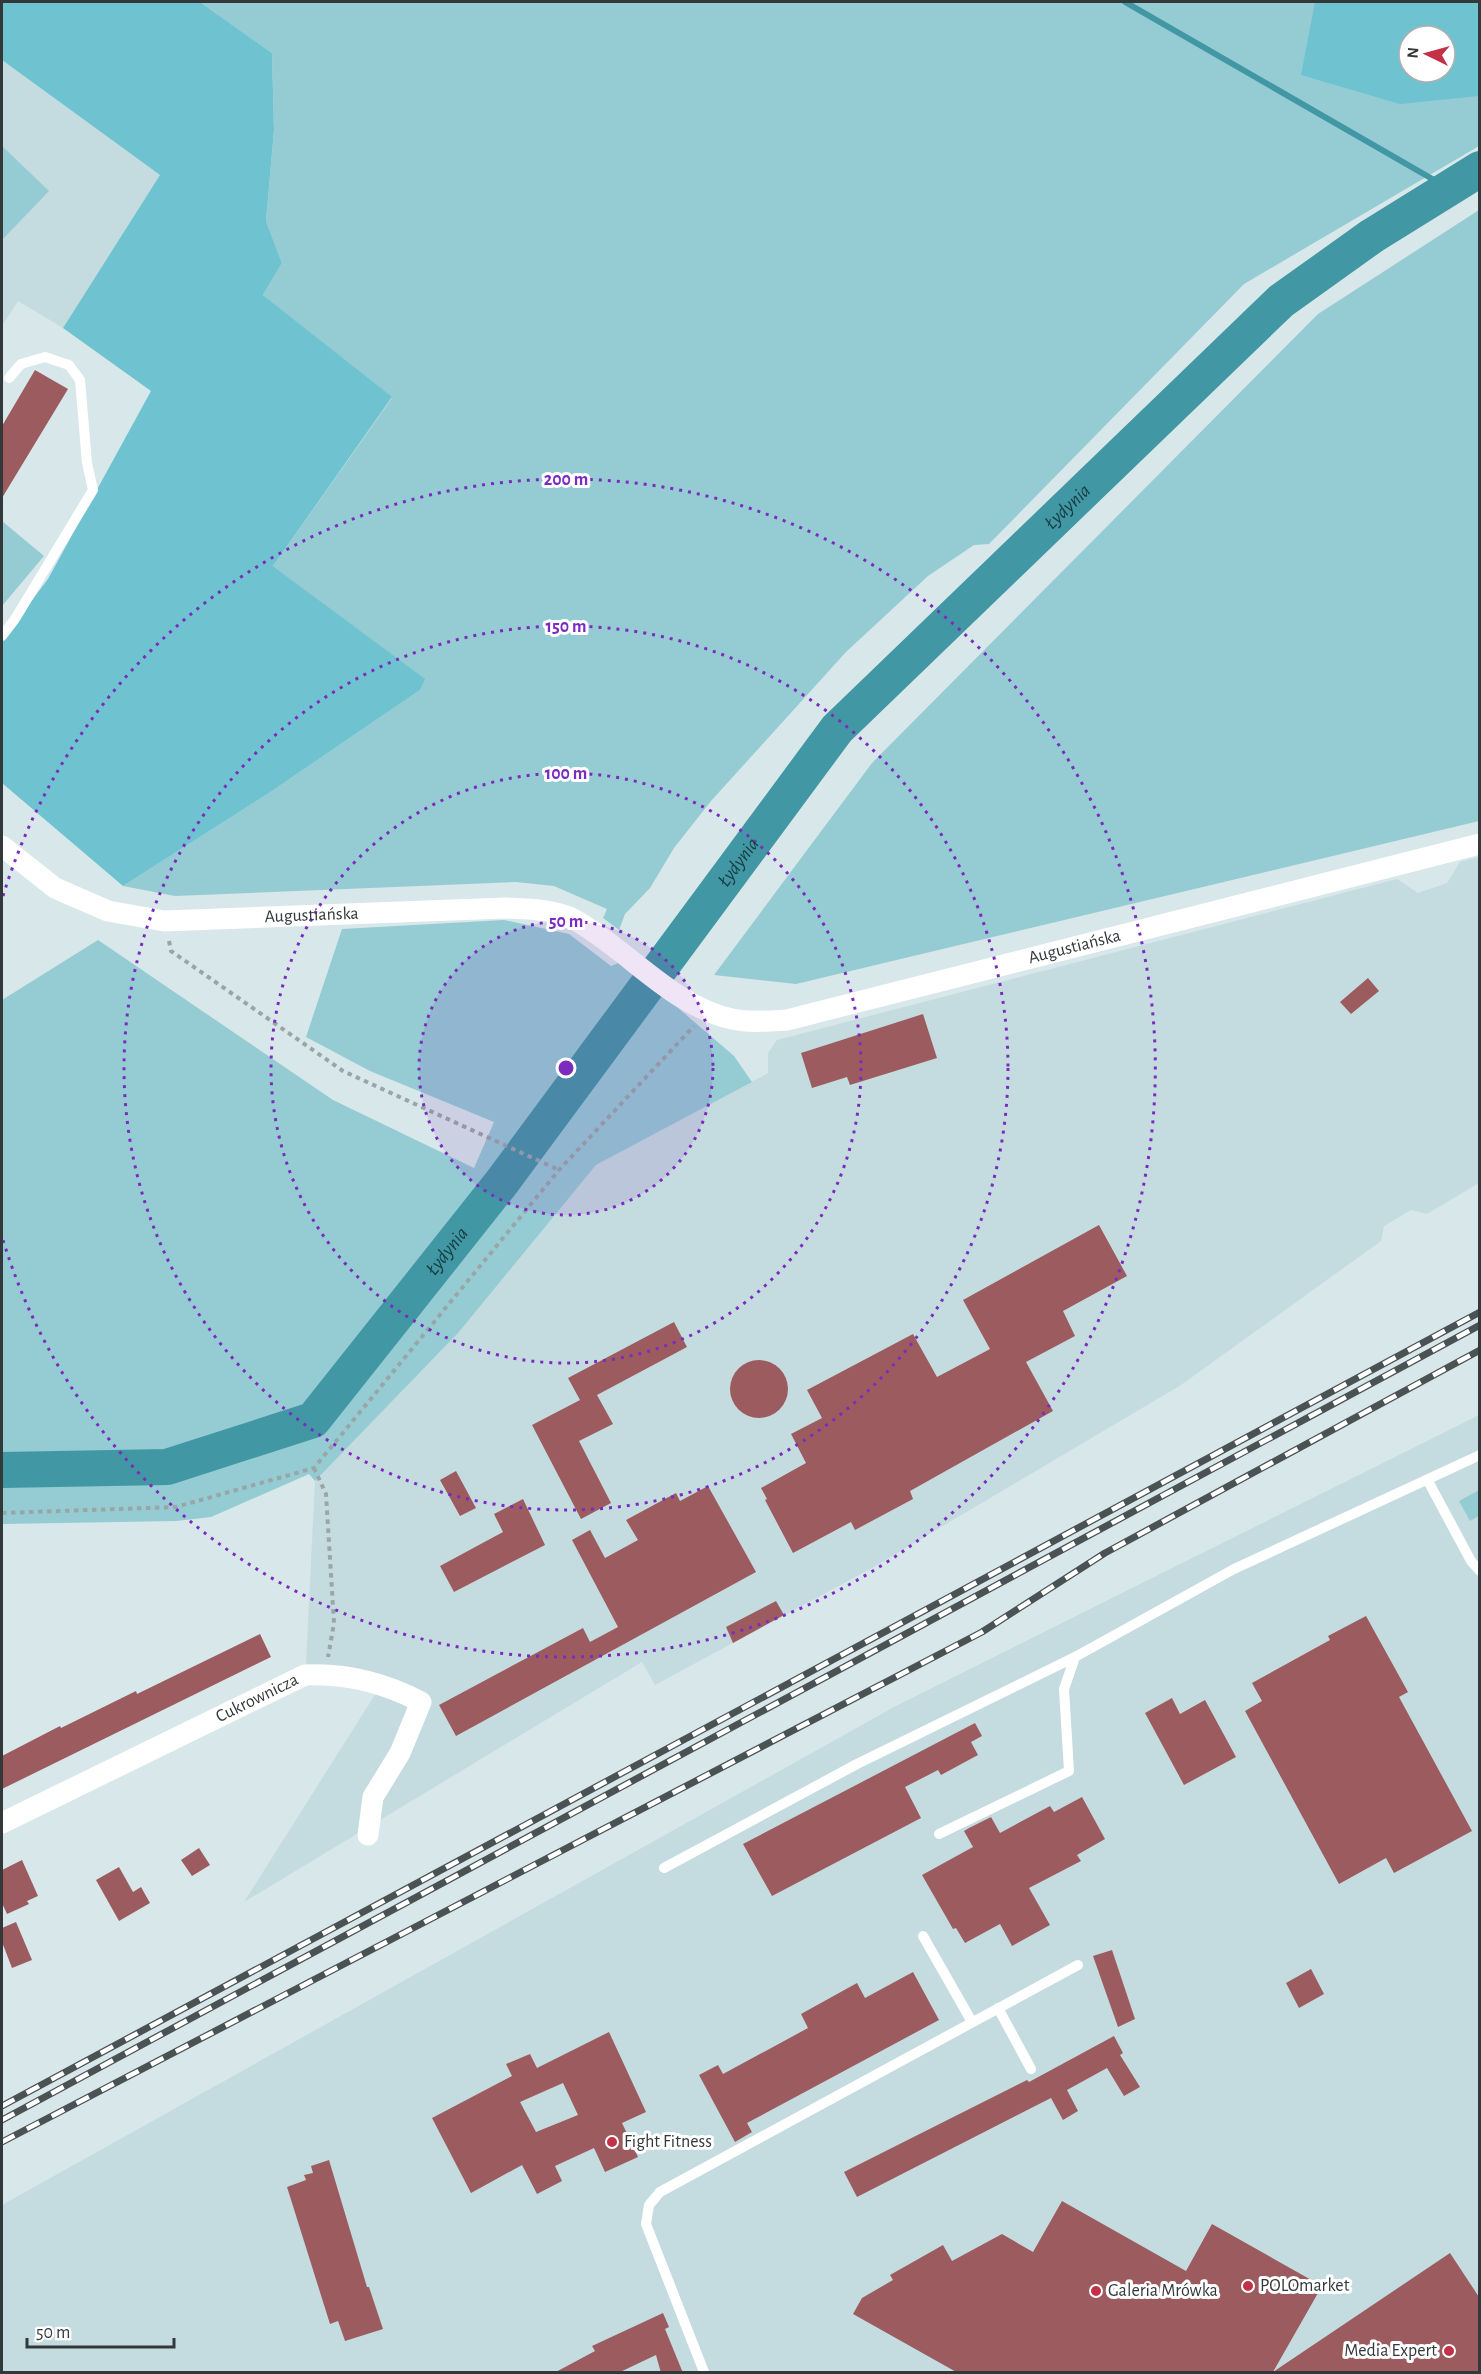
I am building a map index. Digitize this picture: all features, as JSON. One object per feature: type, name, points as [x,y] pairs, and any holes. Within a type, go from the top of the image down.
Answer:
[{"type":"street","name":"Augustiańska","points":[[2,846],[55,888],[108,911],[164,921],[505,908],[567,916],[596,933],[673,993],[732,1019],[787,1020],[1479,844]]},
{"type":"street","name":"Cukrownicza","points":[[2,1823],[305,1674],[333,1673],[394,1688],[421,1702],[400,1753],[373,1797],[368,1834]]},
{"type":"lane","points":[[2,636],[93,490],[87,462],[80,381],[69,365],[45,357],[21,364],[9,378]]},
{"type":"lane","points":[[664,1868],[857,1764],[1075,1658],[1234,1569],[1428,1481],[1479,1455]]},
{"type":"lane","points":[[1428,1481],[1479,1571]]},
{"type":"lane","points":[[939,1834],[1069,1771],[1064,1689],[1075,1658]]},
{"type":"lane","points":[[923,1936],[972,2022]]},
{"type":"lane","points":[[704,2373],[646,2224],[649,2205],[660,2192],[1078,1965]]},
{"type":"lane","points":[[998,2008],[1031,2069]]},
{"type":"path","points":[[164,921],[171,951],[343,1071],[559,1170]]},
{"type":"path","points":[[2,1513],[176,1507],[314,1468],[559,1170],[709,1010]]},
{"type":"path","points":[[305,1674],[327,1662],[334,1623],[326,1494],[314,1468]]},
{"type":"shaded area","points":[[2,2],[200,2],[272,53],[274,130],[266,221],[282,263],[263,295],[392,397],[273,566],[425,679],[420,690],[269,793],[123,886],[2,783],[2,640],[48,579],[151,391],[63,328],[160,175],[2,60]]},
{"type":"shaded area","points":[[200,2],[1479,2],[1479,146],[1244,284],[989,544],[974,545],[928,576],[846,652],[711,801],[674,848],[650,888],[625,914],[619,930],[603,918],[607,909],[554,886],[516,882],[175,896],[123,886],[269,793],[420,690],[424,679],[273,566],[392,398],[263,295],[282,263],[266,221],[274,130],[272,53]]},
{"type":"shaded area","points":[[1315,2],[1479,2],[1479,96],[1400,104],[1301,75]]},
{"type":"shaded area","points":[[2,60],[160,175],[63,328],[18,301],[2,326]]},
{"type":"shaded area","points":[[2,146],[49,191],[2,240]]},
{"type":"shaded area","points":[[1479,210],[1479,821],[796,984],[714,975],[872,763],[1318,314]]},
{"type":"shaded area","points":[[2,521],[44,556],[2,606]]},
{"type":"shaded area","points":[[1479,857],[1479,1183],[1427,1214],[1411,1210],[1384,1226],[1381,1241],[1181,1385],[872,1568],[655,1685],[642,1662],[244,1902],[376,1693],[306,1663],[315,1481],[455,1336],[596,1165],[768,1073],[768,1053],[777,1040],[1397,879],[1418,893],[1447,883],[1460,862]]},
{"type":"shaded area","points":[[504,920],[569,934],[611,966],[628,959],[670,1001],[734,1056],[752,1082],[596,1165],[458,1333],[315,1481],[309,1474],[211,1517],[176,1521],[2,1524],[2,1000],[98,940],[333,1100],[474,1168],[494,1122],[370,1071],[306,1037],[342,929]]},
{"type":"shaded area","points":[[1479,1415],[1479,2372],[2,2372],[2,2205],[896,1706]]},
{"type":"shaded area","points":[[1479,1490],[1479,1516],[1470,1521],[1459,1501]]},
{"type":"building","points":[[35,370],[68,389],[2,498],[2,426]]},
{"type":"building","points":[[1368,978],[1379,991],[1351,1014],[1340,1002]]},
{"type":"building","points":[[923,1014],[937,1058],[850,1085],[847,1077],[812,1088],[801,1053]]},
{"type":"building","points":[[1099,1225],[1127,1276],[1063,1311],[1075,1336],[1026,1362],[1053,1411],[910,1491],[913,1499],[855,1530],[851,1522],[793,1553],[761,1488],[806,1463],[791,1434],[822,1418],[807,1390],[913,1334],[937,1377],[990,1349],[963,1300]]},
{"type":"building","points":[[674,1322],[687,1347],[597,1395],[613,1424],[579,1441],[611,1503],[581,1519],[532,1425],[580,1400],[568,1378]]},
{"type":"building","points":[[759,1360],[775,1365],[783,1373],[788,1389],[783,1405],[775,1413],[759,1418],[743,1413],[735,1405],[730,1389],[735,1373],[743,1365]]},
{"type":"building","points":[[456,1471],[476,1508],[460,1516],[440,1480]]},
{"type":"building","points":[[708,1486],[756,1572],[456,1736],[439,1705],[583,1628],[590,1642],[618,1627],[572,1540],[590,1530],[605,1558],[638,1540],[626,1520],[676,1493],[680,1501]]},
{"type":"building","points":[[523,1499],[545,1545],[454,1592],[440,1566],[503,1532],[494,1514]]},
{"type":"building","points":[[776,1601],[784,1615],[733,1643],[726,1627]]},
{"type":"building","points":[[1366,1616],[1408,1692],[1399,1697],[1472,1831],[1394,1873],[1386,1858],[1339,1884],[1245,1711],[1262,1701],[1252,1683],[1330,1640],[1328,1636]]},
{"type":"building","points":[[260,1634],[271,1657],[2,1789],[2,1756],[60,1726],[61,1728],[136,1691],[137,1694]]},
{"type":"building","points":[[1172,1698],[1180,1714],[1205,1700],[1236,1757],[1184,1785],[1145,1713]]},
{"type":"building","points":[[975,1723],[982,1736],[971,1742],[978,1755],[941,1775],[938,1770],[905,1787],[921,1818],[772,1896],[743,1844]]},
{"type":"building","points":[[1082,1797],[1105,1839],[1077,1855],[1081,1861],[1029,1888],[1050,1925],[1012,1946],[1000,1924],[965,1943],[956,1928],[953,1929],[922,1875],[973,1847],[964,1831],[991,1817],[1000,1833],[1050,1806],[1054,1812]]},
{"type":"building","points":[[199,1848],[210,1865],[192,1876],[181,1860]]},
{"type":"building","points":[[22,1860],[38,1896],[27,1901],[29,1904],[7,1914],[2,1903],[2,1870]]},
{"type":"building","points":[[119,1867],[133,1892],[141,1887],[150,1903],[119,1921],[96,1880]]},
{"type":"building","points":[[16,1922],[32,1960],[12,1968],[2,1942],[2,1928]]},
{"type":"building","points":[[1112,1950],[1135,2019],[1118,2027],[1093,1956]]},
{"type":"building","points":[[1311,1969],[1324,1994],[1299,2008],[1286,1983]]},
{"type":"building","points":[[913,1972],[939,2020],[747,2123],[752,2132],[735,2142],[699,2075],[718,2065],[723,2074],[808,2028],[801,2014],[857,1983],[865,1998]]},
{"type":"building","points":[[609,2032],[646,2112],[622,2123],[638,2157],[605,2172],[594,2148],[555,2166],[562,2181],[537,2194],[522,2165],[471,2193],[432,2118],[512,2076],[506,2064],[530,2054],[537,2068]],"holes":[[[563,2083],[578,2115],[536,2132],[520,2102]]]},
{"type":"building","points":[[1114,2036],[1123,2053],[1120,2055],[1140,2087],[1124,2096],[1107,2068],[1067,2090],[1078,2111],[1063,2120],[1051,2098],[857,2197],[844,2172],[1027,2080],[1029,2082]]},
{"type":"building","points":[[329,2160],[367,2287],[369,2287],[383,2329],[345,2341],[338,2321],[330,2324],[287,2187],[306,2180],[304,2175],[313,2173],[311,2166]]},
{"type":"building","name":"Galeria Mrówka","points":[[1062,2201],[1186,2271],[1212,2224],[1322,2286],[1273,2372],[1450,2253],[1479,2297],[1479,2373],[958,2373],[853,2314],[862,2298],[893,2280],[890,2275],[943,2245],[952,2261],[1002,2234],[1033,2252]]},
{"type":"building","points":[[663,2313],[669,2327],[665,2329],[683,2373],[661,2373],[656,2355],[618,2373],[554,2373],[595,2351],[592,2346]]},
{"type":"waterway","points":[[1125,2],[1448,188]]},
{"type":"waterway","name":"Łydynia","points":[[2,1470],[167,1467],[313,1420],[502,1182],[837,729],[1281,301],[1372,236],[1480,169]]},
{"type":"railway","points":[[2,2106],[1480,1312]]},
{"type":"railway","points":[[2,2120],[1480,1325]]},
{"type":"railway","points":[[2,2142],[982,1632],[1105,1553],[1480,1350]]},
{"type":"place","name":"Fight Fitness","points":[[612,2142]]},
{"type":"place","name":"POLOmarket","points":[[1248,2286]]},
{"type":"place","name":"Galeria Mrówka","points":[[1096,2291]]},
{"type":"place","name":"Media Expert","points":[[1449,2351]]}]
